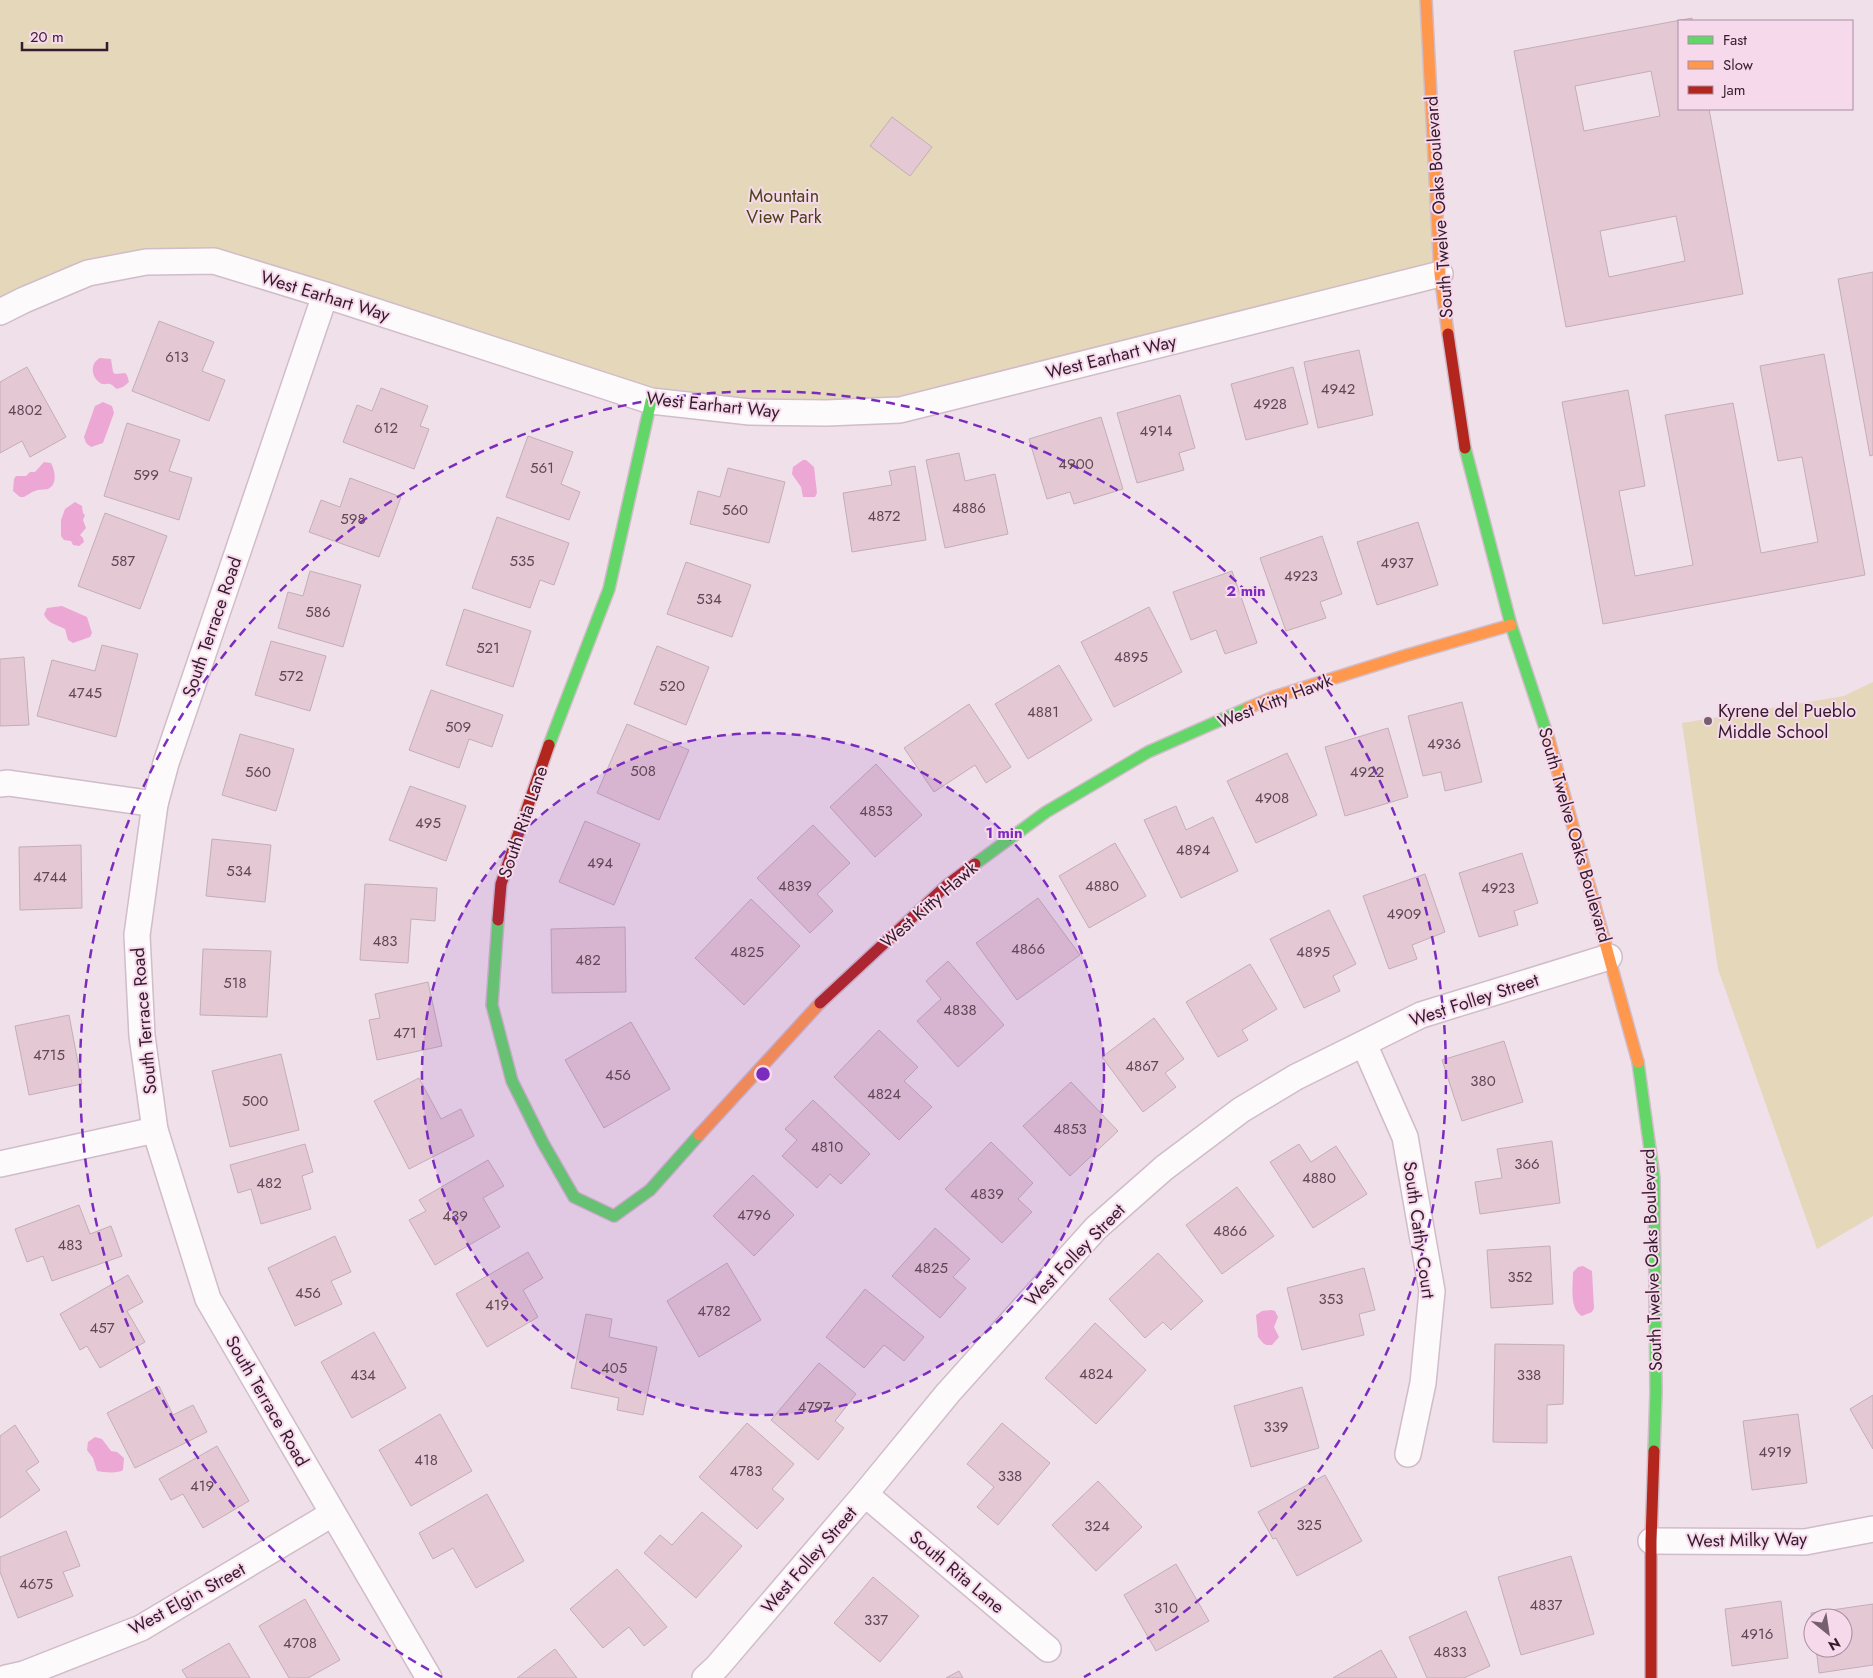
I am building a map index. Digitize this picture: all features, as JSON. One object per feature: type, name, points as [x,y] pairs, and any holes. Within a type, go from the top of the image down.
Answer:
[{"type":"street","name":"South Twelve Oaks Boulevard","points":[[1426,0],[1440,274],[1462,438],[1512,625],[1554,754],[1637,1054],[1654,1178],[1656,1392],[1651,1540],[1651,1678]]},
{"type":"street","name":"West Earhart Way","points":[[0,312],[88,273],[146,262],[214,261],[651,401],[750,412],[826,413],[900,410],[1440,274]]},
{"type":"street","name":"South Terrace Road","points":[[325,295],[166,763],[155,804],[138,935],[142,1036],[155,1130],[208,1299],[429,1678]]},
{"type":"street","name":"South Rita Lane","points":[[614,1216],[574,1197],[543,1143],[512,1081],[492,1005],[502,884],[555,727],[609,590],[651,401]]},
{"type":"street","name":"West Kitty Hawk","points":[[614,1216],[650,1190],[823,1001],[947,885],[1046,812],[1148,752],[1274,697],[1404,656],[1512,625]]},
{"type":"street","points":[[0,784],[8,783],[155,804]]},
{"type":"street","name":"West Folley Street","points":[[705,1678],[717,1667],[948,1394],[1096,1228],[1164,1168],[1241,1110],[1296,1077],[1421,1014],[1609,957]]},
{"type":"street","name":"South Cathy Court","points":[[1364,1044],[1405,1137],[1432,1290],[1423,1383],[1408,1454]]},
{"type":"street","points":[[0,1164],[155,1130]]},
{"type":"street","name":"South Rita Lane","points":[[865,1494],[1048,1649]]},
{"type":"street","name":"West Elgin Street","points":[[6,1678],[24,1674],[141,1628],[332,1514]]},
{"type":"street","name":"West Milky Way","points":[[1651,1540],[1805,1542],[1873,1529]]},
{"type":"green space","name":"Mountain View Park","points":[[0,0],[1426,0],[1440,274],[900,410],[651,401],[214,261],[146,262],[0,312]]},
{"type":"green space","points":[[1873,682],[1873,1216],[1817,1249],[1718,969],[1682,723],[1844,696]]},
{"type":"shaded area","points":[[100,358],[111,359],[113,372],[115,374],[125,373],[129,382],[117,389],[110,384],[100,383],[94,376],[93,366]]},
{"type":"shaded area","points":[[103,402],[112,406],[114,413],[103,443],[91,447],[86,443],[84,437],[95,406]]},
{"type":"shaded area","points":[[806,460],[814,467],[817,493],[815,497],[803,497],[801,487],[792,474],[793,467]]},
{"type":"shaded area","points":[[44,462],[51,463],[54,470],[55,477],[51,487],[34,491],[24,497],[20,497],[13,491],[16,476],[26,476],[30,472],[35,472]]},
{"type":"shaded area","points":[[75,502],[82,506],[85,515],[83,520],[86,528],[80,535],[84,542],[79,546],[73,545],[71,541],[64,540],[61,536],[61,520],[65,509]]},
{"type":"shaded area","points":[[62,606],[87,617],[92,633],[90,637],[73,643],[68,640],[65,629],[47,620],[44,614],[47,608]]},
{"type":"shaded area","points":[[1583,1266],[1592,1271],[1594,1308],[1592,1312],[1582,1316],[1578,1313],[1573,1303],[1572,1290],[1573,1272],[1578,1267]]},
{"type":"shaded area","points":[[1262,1311],[1275,1311],[1278,1317],[1274,1327],[1279,1337],[1272,1345],[1266,1345],[1258,1337],[1256,1315]]},
{"type":"shaded area","points":[[95,1437],[102,1439],[111,1451],[117,1452],[124,1458],[123,1470],[114,1472],[97,1471],[93,1458],[87,1450],[88,1442]]},
{"type":"building","points":[[1678,21],[1678,110],[1709,110],[1743,294],[1566,327],[1514,51]],"holes":[[[1651,71],[1660,116],[1584,131],[1575,86]],[[1676,216],[1685,261],[1609,277],[1600,231]]]},
{"type":"building","points":[[892,117],[932,147],[910,176],[870,146]]},
{"type":"building","points":[[1873,272],[1873,455],[1870,456],[1838,279]]},
{"type":"building","points":[[159,321],[214,342],[202,371],[225,380],[209,421],[132,391]]},
{"type":"building","points":[[1359,350],[1373,415],[1318,428],[1304,362]]},
{"type":"building","points":[[1824,354],[1865,575],[1603,624],[1562,402],[1628,390],[1645,486],[1619,491],[1635,576],[1693,565],[1665,415],[1733,403],[1761,553],[1818,542],[1802,457],[1778,461],[1760,366]]},
{"type":"building","points":[[27,367],[66,437],[30,457],[22,441],[0,453],[0,382]]},
{"type":"building","points":[[1293,367],[1308,424],[1246,440],[1231,384]]},
{"type":"building","points":[[381,388],[428,406],[420,426],[429,429],[414,469],[343,442],[357,405],[372,411]]},
{"type":"building","points":[[1180,395],[1195,448],[1179,453],[1184,470],[1137,483],[1117,413]]},
{"type":"building","points":[[1101,417],[1123,489],[1074,504],[1070,492],[1047,499],[1029,439]]},
{"type":"building","points":[[127,423],[180,440],[169,471],[192,478],[179,520],[104,496]]},
{"type":"building","points":[[528,436],[573,452],[561,484],[580,492],[569,520],[506,497]]},
{"type":"building","points":[[959,453],[965,481],[995,474],[1008,534],[945,548],[926,460]]},
{"type":"building","points":[[915,466],[926,540],[852,552],[843,493],[892,485],[889,471]]},
{"type":"building","points":[[728,468],[785,482],[769,543],[690,524],[698,491],[720,497]]},
{"type":"building","points":[[350,478],[401,497],[379,557],[309,532],[321,500],[340,507]]},
{"type":"building","points":[[105,513],[167,536],[140,609],[78,586]]},
{"type":"building","points":[[497,517],[569,543],[554,585],[540,580],[530,608],[472,588]]},
{"type":"building","points":[[1418,522],[1438,585],[1377,605],[1357,542]]},
{"type":"building","points":[[1322,536],[1342,594],[1320,602],[1326,618],[1286,631],[1260,558]]},
{"type":"building","points":[[686,562],[751,585],[732,637],[667,614]]},
{"type":"building","points":[[310,571],[361,585],[343,647],[278,628],[288,592],[303,596]]},
{"type":"building","points":[[1232,571],[1257,643],[1225,654],[1216,630],[1191,640],[1173,592]]},
{"type":"building","points":[[1149,607],[1182,672],[1114,707],[1081,642]]},
{"type":"building","points":[[464,609],[531,631],[513,687],[446,665]]},
{"type":"building","points":[[271,641],[326,656],[310,711],[255,695]]},
{"type":"building","points":[[102,645],[138,654],[116,737],[37,716],[52,660],[95,671]]},
{"type":"building","points":[[657,646],[709,667],[686,725],[634,704]]},
{"type":"building","points":[[24,657],[29,725],[0,726],[0,659]]},
{"type":"building","points":[[1059,665],[1092,720],[1028,759],[995,704]]},
{"type":"building","points":[[431,690],[503,715],[492,747],[469,739],[459,768],[409,750]]},
{"type":"building","points":[[1462,702],[1482,782],[1445,791],[1441,772],[1423,776],[1408,716]]},
{"type":"building","points":[[969,704],[1011,767],[986,783],[975,765],[934,792],[904,748]]},
{"type":"building","points":[[627,724],[689,750],[659,820],[597,793]]},
{"type":"building","points":[[1388,728],[1408,797],[1345,816],[1325,747]]},
{"type":"building","points":[[240,734],[294,749],[276,811],[222,795]]},
{"type":"building","points":[[1287,753],[1317,815],[1256,843],[1227,781]]},
{"type":"building","points":[[876,764],[922,815],[875,857],[830,807]]},
{"type":"building","points":[[410,786],[466,806],[446,861],[389,840]]},
{"type":"building","points":[[1176,806],[1186,830],[1213,817],[1238,871],[1181,898],[1144,820]]},
{"type":"building","points":[[585,821],[640,844],[614,905],[559,882]]},
{"type":"building","points":[[813,825],[850,863],[817,894],[833,911],[810,933],[757,878]]},
{"type":"building","points":[[212,839],[271,845],[265,902],[206,896]]},
{"type":"building","points":[[1115,843],[1146,896],[1089,928],[1059,876]]},
{"type":"building","points":[[81,845],[82,908],[20,910],[19,847]]},
{"type":"building","points":[[1522,853],[1538,903],[1514,911],[1518,925],[1479,937],[1459,873]]},
{"type":"building","points":[[1425,874],[1445,932],[1412,945],[1417,959],[1389,969],[1363,896]]},
{"type":"building","points":[[365,884],[437,888],[435,921],[411,919],[408,963],[360,960]]},
{"type":"building","points":[[1038,898],[1080,955],[1017,1000],[976,943]]},
{"type":"building","points":[[751,899],[800,946],[744,1005],[695,958]]},
{"type":"building","points":[[1329,910],[1356,964],[1333,976],[1340,991],[1304,1008],[1270,939]]},
{"type":"building","points":[[625,927],[626,992],[552,993],[551,929]]},
{"type":"building","points":[[203,949],[271,951],[267,1017],[200,1015]]},
{"type":"building","points":[[948,961],[1004,1025],[958,1067],[917,1021],[941,999],[926,981]]},
{"type":"building","points":[[1250,964],[1277,1009],[1242,1030],[1248,1040],[1218,1057],[1186,1002]]},
{"type":"building","points":[[428,982],[442,1046],[377,1060],[369,1020],[380,1018],[375,994]]},
{"type":"building","points":[[69,1015],[82,1084],[29,1095],[15,1026]]},
{"type":"building","points":[[1154,1018],[1184,1059],[1165,1073],[1176,1087],[1143,1112],[1102,1057]]},
{"type":"building","points":[[631,1022],[670,1089],[604,1128],[565,1060]]},
{"type":"building","points":[[879,1030],[918,1067],[904,1081],[932,1107],[899,1140],[834,1077]]},
{"type":"building","points":[[1504,1041],[1523,1102],[1462,1121],[1442,1060]]},
{"type":"building","points":[[281,1054],[299,1130],[230,1147],[212,1071]]},
{"type":"building","points":[[419,1078],[441,1119],[461,1109],[474,1136],[409,1169],[374,1101]]},
{"type":"building","points":[[1071,1082],[1118,1131],[1070,1176],[1023,1126]]},
{"type":"building","points":[[813,1100],[870,1154],[841,1184],[830,1174],[817,1188],[782,1156],[797,1140],[785,1129]]},
{"type":"building","points":[[1552,1141],[1560,1203],[1480,1214],[1475,1182],[1502,1178],[1497,1149]]},
{"type":"building","points":[[991,1142],[1033,1183],[1018,1199],[1032,1212],[1002,1243],[945,1189]]},
{"type":"building","points":[[305,1144],[313,1172],[302,1176],[311,1209],[261,1224],[251,1189],[238,1193],[230,1165]]},
{"type":"building","points":[[1299,1144],[1311,1162],[1336,1146],[1367,1194],[1313,1228],[1270,1162]]},
{"type":"building","points":[[488,1160],[504,1186],[483,1198],[500,1227],[435,1265],[409,1220],[426,1211],[419,1200]]},
{"type":"building","points":[[753,1175],[794,1215],[754,1256],[713,1216]]},
{"type":"building","points":[[1237,1187],[1274,1236],[1222,1274],[1186,1225]]},
{"type":"building","points":[[79,1205],[90,1234],[111,1226],[122,1256],[52,1281],[43,1256],[27,1262],[15,1229]]},
{"type":"building","points":[[935,1228],[970,1259],[953,1277],[966,1288],[940,1318],[892,1276]]},
{"type":"building","points":[[335,1236],[351,1272],[331,1281],[342,1304],[295,1326],[268,1268]]},
{"type":"building","points":[[1550,1246],[1553,1304],[1491,1308],[1487,1250]]},
{"type":"building","points":[[528,1252],[543,1278],[523,1290],[538,1317],[487,1347],[456,1294]]},
{"type":"building","points":[[1158,1253],[1203,1301],[1171,1330],[1163,1322],[1145,1338],[1109,1299]]},
{"type":"building","points":[[727,1263],[761,1320],[699,1357],[667,1301]]},
{"type":"building","points":[[1364,1268],[1375,1310],[1359,1314],[1364,1335],[1302,1350],[1287,1288]]},
{"type":"building","points":[[128,1275],[143,1302],[127,1311],[145,1342],[100,1368],[87,1346],[80,1350],[60,1314]]},
{"type":"building","points":[[865,1289],[924,1337],[904,1361],[884,1345],[864,1368],[826,1337]]},
{"type":"building","points":[[586,1314],[612,1319],[609,1337],[657,1347],[643,1415],[617,1410],[619,1398],[571,1388]]},
{"type":"building","points":[[1095,1323],[1146,1370],[1096,1424],[1045,1378]]},
{"type":"building","points":[[374,1332],[406,1388],[352,1418],[321,1362]]},
{"type":"building","points":[[1495,1344],[1564,1345],[1563,1404],[1547,1405],[1547,1443],[1493,1442]]},
{"type":"building","points":[[819,1363],[856,1394],[835,1421],[844,1428],[818,1460],[771,1420]]},
{"type":"building","points":[[159,1386],[173,1415],[193,1405],[207,1432],[135,1468],[107,1413]]},
{"type":"building","points":[[1302,1387],[1319,1448],[1251,1467],[1234,1406]]},
{"type":"building","points":[[1873,1395],[1873,1449],[1850,1409]]},
{"type":"building","points":[[440,1414],[472,1471],[411,1506],[379,1450]]},
{"type":"building","points":[[1798,1414],[1807,1483],[1752,1490],[1743,1421]]},
{"type":"building","points":[[747,1423],[794,1464],[772,1489],[784,1499],[757,1529],[699,1477]]},
{"type":"building","points":[[1002,1423],[1050,1463],[998,1525],[977,1507],[994,1487],[967,1464]]},
{"type":"building","points":[[15,1425],[39,1462],[26,1471],[40,1490],[0,1518],[0,1436]]},
{"type":"building","points":[[217,1446],[249,1501],[203,1528],[183,1494],[171,1500],[159,1479]]},
{"type":"building","points":[[1325,1475],[1362,1541],[1297,1576],[1276,1538],[1273,1539],[1258,1512]]},
{"type":"building","points":[[1098,1481],[1142,1527],[1096,1571],[1052,1525]]},
{"type":"building","points":[[487,1494],[524,1561],[476,1588],[453,1548],[433,1559],[419,1533]]},
{"type":"building","points":[[702,1512],[742,1546],[696,1598],[644,1553],[660,1535],[672,1545]]},
{"type":"building","points":[[66,1531],[80,1566],[63,1572],[73,1596],[18,1618],[0,1572],[0,1557]]},
{"type":"building","points":[[1571,1556],[1594,1634],[1521,1655],[1498,1577]]},
{"type":"building","points":[[1176,1564],[1209,1621],[1156,1651],[1124,1595]]},
{"type":"building","points":[[617,1569],[667,1627],[644,1646],[629,1627],[603,1648],[570,1609]]},
{"type":"building","points":[[873,1577],[919,1616],[880,1662],[834,1623]]},
{"type":"building","points":[[305,1599],[340,1660],[308,1678],[289,1678],[259,1626]]},
{"type":"building","points":[[1781,1601],[1788,1658],[1732,1666],[1725,1609]]},
{"type":"building","points":[[1873,1604],[1873,1665],[1819,1673],[1817,1658],[1853,1658],[1853,1608],[1845,1608]]},
{"type":"building","points":[[1466,1611],[1490,1666],[1464,1678],[1427,1678],[1409,1637]]},
{"type":"building","points":[[229,1643],[250,1678],[187,1678],[182,1670]]},
{"type":"building","points":[[555,1649],[577,1678],[517,1678]]},
{"type":"building","points":[[1381,1650],[1397,1678],[1333,1678]]},
{"type":"building","points":[[959,1671],[963,1678],[946,1678]]},
{"type":"traffic: fast","points":[[549,745],[609,589],[651,401]]},
{"type":"traffic: fast","points":[[1465,448],[1511,625],[1549,740]]},
{"type":"traffic: fast","points":[[975,864],[1046,812],[1148,752],[1248,708]]},
{"type":"traffic: fast","points":[[498,920],[492,1005],[512,1081],[543,1143],[574,1197],[614,1216],[650,1190],[699,1135]]},
{"type":"traffic: fast","points":[[1638,1062],[1654,1178],[1656,1392],[1654,1451]]},
{"type":"traffic: slow","points":[[1426,0],[1440,274],[1448,334]]},
{"type":"traffic: slow","points":[[1248,708],[1274,697],[1511,625]]},
{"type":"traffic: slow","points":[[1549,740],[1638,1062]]},
{"type":"traffic: slow","points":[[699,1135],[820,1003]]},
{"type":"traffic: jam","points":[[1448,334],[1465,448]]},
{"type":"traffic: jam","points":[[498,920],[501,884],[549,745]]},
{"type":"traffic: jam","points":[[820,1003],[947,885],[975,864]]},
{"type":"traffic: jam","points":[[1651,1678],[1651,1541],[1654,1451]]},
{"type":"place","name":"Kyrene del Pueblo Middle School","points":[[1708,721]]}]
